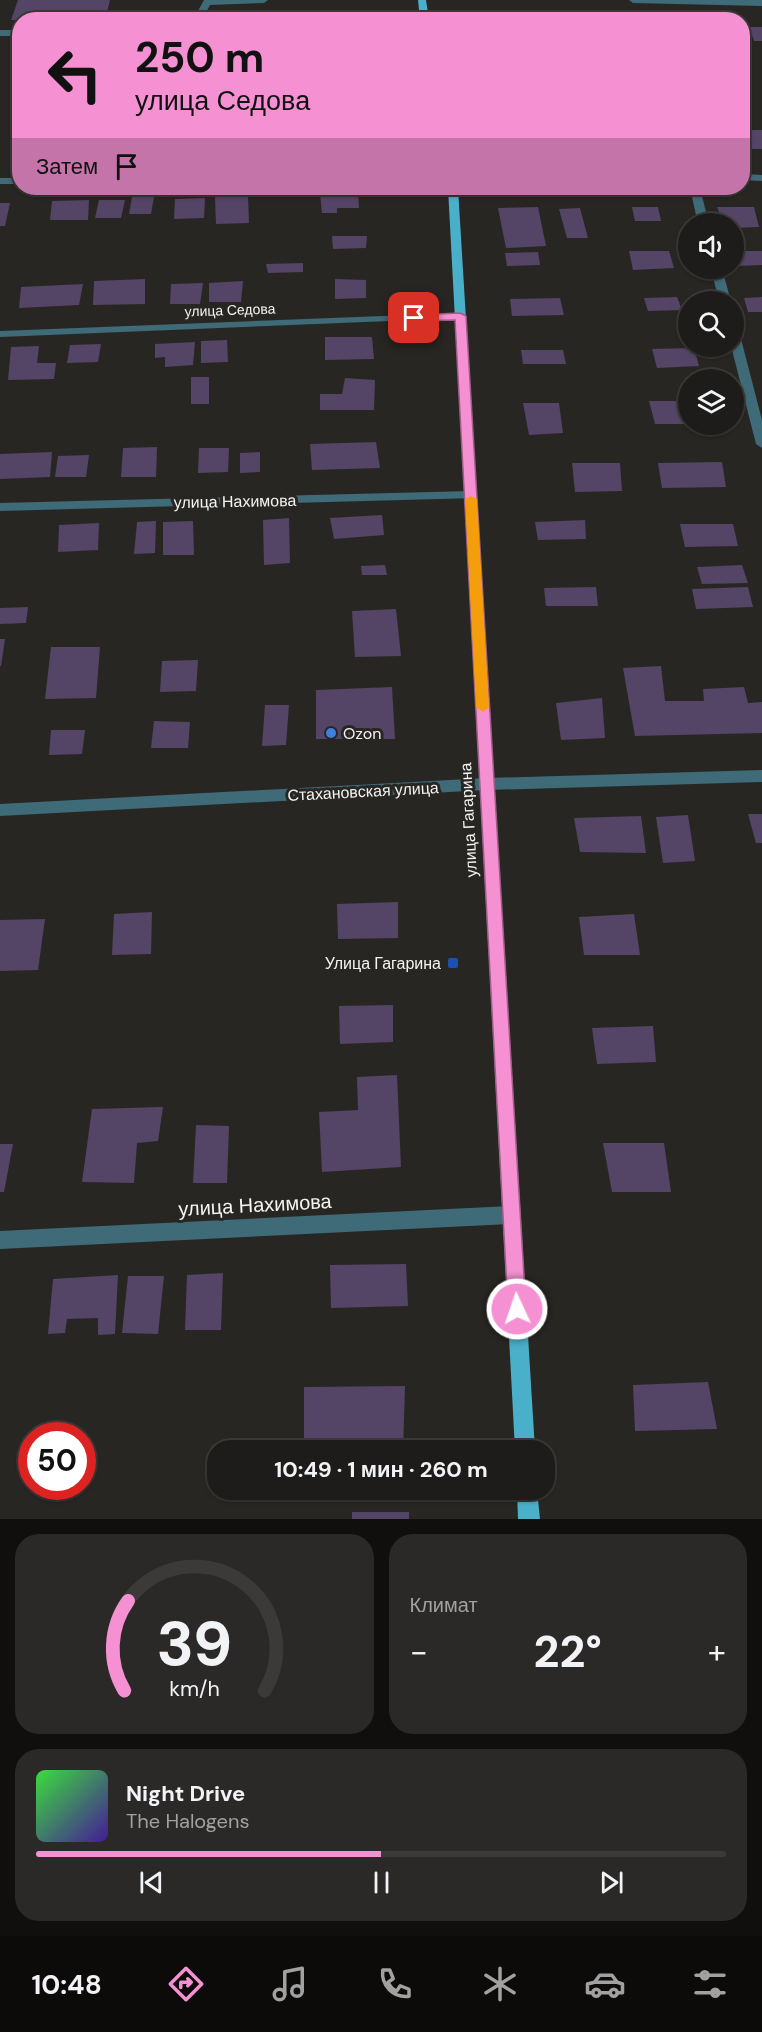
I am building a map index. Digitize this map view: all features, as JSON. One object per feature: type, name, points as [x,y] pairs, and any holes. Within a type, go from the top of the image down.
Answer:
[{"type":"main road","name":"улица Гагарина","points":[[453,195],[524,1440]]},
{"type":"main road","points":[[528,1500],[529,1519]]},
{"type":"street","points":[[208,1],[264,0]]},
{"type":"street","points":[[633,0],[762,3]]},
{"type":"street","points":[[697,195],[701,213]]},
{"type":"street","name":"улица Седова","points":[[0,334],[460,316]]},
{"type":"street","points":[[740,357],[762,444]]},
{"type":"street","name":"улица Нахимова","points":[[0,507],[471,495]]},
{"type":"street","name":"Стахановская улица","points":[[0,810],[487,784],[762,776]]},
{"type":"street","name":"улица Нахимова","points":[[0,1240],[512,1215]]},
{"type":"building","points":[[18,0],[110,0],[107,12],[14,12]]},
{"type":"building","points":[[750,27],[762,27],[762,41],[754,41]]},
{"type":"building","points":[[750,130],[762,130],[762,149],[750,149]]},
{"type":"building","points":[[320,195],[358,195],[359,208],[337,208],[337,213],[322,213]]},
{"type":"building","points":[[248,196],[249,223],[216,224],[215,197]]},
{"type":"building","points":[[132,197],[154,197],[151,214],[129,214]]},
{"type":"building","points":[[205,198],[204,218],[174,219],[175,199]]},
{"type":"building","points":[[89,200],[88,220],[50,220],[52,201]]},
{"type":"building","points":[[99,200],[125,200],[121,218],[95,218]]},
{"type":"building","points":[[0,203],[10,203],[5,226],[0,226]]},
{"type":"building","points":[[538,207],[546,246],[506,248],[498,208]]},
{"type":"building","points":[[632,207],[658,207],[661,221],[635,221]]},
{"type":"building","points":[[717,207],[754,207],[759,227],[744,228],[744,213],[719,213]]},
{"type":"building","points":[[580,208],[588,238],[567,238],[559,209]]},
{"type":"building","points":[[332,236],[367,236],[366,248],[333,249]]},
{"type":"building","points":[[629,251],[669,251],[674,268],[633,270]]},
{"type":"building","points":[[744,251],[762,251],[762,265],[744,266]]},
{"type":"building","points":[[538,252],[540,265],[507,266],[505,253]]},
{"type":"building","points":[[303,263],[303,272],[268,273],[266,264]]},
{"type":"building","points":[[145,279],[145,304],[93,305],[94,281]]},
{"type":"building","points":[[335,279],[366,280],[366,298],[335,299]]},
{"type":"building","points":[[243,281],[241,302],[209,302],[209,283]]},
{"type":"building","points":[[203,283],[200,304],[170,304],[171,284]]},
{"type":"building","points":[[83,284],[79,305],[19,308],[21,287]]},
{"type":"building","points":[[677,297],[678,310],[648,311],[644,298]]},
{"type":"building","points":[[762,297],[762,312],[748,312],[744,298]]},
{"type":"building","points":[[560,298],[564,315],[512,316],[510,299]]},
{"type":"building","points":[[325,337],[372,337],[374,359],[325,360]]},
{"type":"building","points":[[227,340],[228,362],[201,363],[201,341]]},
{"type":"building","points":[[195,342],[193,365],[165,367],[165,357],[155,358],[155,344]]},
{"type":"building","points":[[101,344],[98,362],[67,363],[70,345]]},
{"type":"building","points":[[39,346],[37,363],[56,363],[54,379],[8,380],[11,347]]},
{"type":"building","points":[[678,348],[678,357],[696,357],[699,366],[657,368],[652,349]]},
{"type":"building","points":[[521,350],[563,350],[566,364],[523,364]]},
{"type":"building","points":[[191,377],[209,377],[209,404],[191,404]]},
{"type":"building","points":[[345,378],[375,380],[374,410],[320,410],[320,394],[342,394]]},
{"type":"building","points":[[649,401],[678,401],[678,424],[655,424]]},
{"type":"building","points":[[523,403],[559,403],[563,433],[529,435]]},
{"type":"building","points":[[376,442],[380,468],[312,470],[310,444]]},
{"type":"building","points":[[157,447],[156,477],[121,477],[123,448]]},
{"type":"building","points":[[199,448],[229,448],[228,472],[198,473]]},
{"type":"building","points":[[52,452],[50,477],[0,479],[0,454]]},
{"type":"building","points":[[260,452],[260,472],[240,473],[240,453]]},
{"type":"building","points":[[89,455],[86,477],[55,477],[58,456]]},
{"type":"building","points":[[722,462],[726,487],[662,488],[658,463]]},
{"type":"building","points":[[572,463],[620,463],[622,491],[575,492]]},
{"type":"building","points":[[382,515],[384,535],[334,539],[330,518]]},
{"type":"building","points":[[289,518],[290,563],[264,565],[263,520]]},
{"type":"building","points":[[585,520],[586,539],[538,540],[535,522]]},
{"type":"building","points":[[156,521],[155,553],[134,554],[137,522]]},
{"type":"building","points":[[193,521],[194,555],[163,555],[163,522]]},
{"type":"building","points":[[99,523],[98,550],[58,552],[59,525]]},
{"type":"building","points":[[680,524],[733,524],[738,546],[685,547]]},
{"type":"building","points":[[385,565],[387,575],[362,575],[361,566]]},
{"type":"building","points":[[742,565],[748,583],[702,584],[697,567]]},
{"type":"building","points":[[596,587],[598,606],[546,606],[544,588]]},
{"type":"building","points":[[748,587],[753,607],[696,609],[692,589]]},
{"type":"building","points":[[28,607],[26,623],[0,624],[0,608]]},
{"type":"building","points":[[396,609],[401,656],[355,657],[352,611]]},
{"type":"building","points":[[0,639],[5,639],[1,666],[0,666]]},
{"type":"building","points":[[51,647],[100,647],[96,698],[45,699]]},
{"type":"building","points":[[198,660],[196,691],[160,692],[162,661]]},
{"type":"building","points":[[661,666],[665,701],[704,701],[703,689],[744,687],[748,703],[762,702],[762,733],[635,736],[623,668]]},
{"type":"building","points":[[392,687],[395,739],[316,739],[316,690]]},
{"type":"building","points":[[602,698],[605,738],[561,740],[556,703]]},
{"type":"building","points":[[265,705],[289,705],[286,745],[262,746]]},
{"type":"building","points":[[154,721],[190,722],[188,748],[151,748]]},
{"type":"building","points":[[51,730],[85,730],[82,754],[49,755]]},
{"type":"building","points":[[748,814],[762,814],[762,843],[756,843]]},
{"type":"building","points":[[688,815],[695,861],[663,863],[656,817]]},
{"type":"building","points":[[641,816],[646,853],[580,852],[574,818]]},
{"type":"building","points":[[398,902],[398,938],[338,939],[337,904]]},
{"type":"building","points":[[152,912],[151,954],[112,955],[114,914]]},
{"type":"building","points":[[634,914],[640,955],[584,955],[579,917]]},
{"type":"building","points":[[45,919],[38,970],[0,971],[0,920]]},
{"type":"building","points":[[393,1005],[393,1042],[340,1044],[339,1006]]},
{"type":"building","points":[[653,1026],[656,1062],[597,1064],[592,1028]]},
{"type":"building","points":[[397,1075],[401,1167],[322,1172],[319,1112],[358,1110],[357,1077]]},
{"type":"building","points":[[163,1107],[158,1141],[137,1143],[134,1183],[82,1182],[92,1109]]},
{"type":"building","points":[[196,1125],[229,1126],[227,1183],[193,1183]]},
{"type":"building","points":[[603,1143],[664,1143],[671,1192],[612,1192]]},
{"type":"building","points":[[0,1144],[13,1144],[4,1192],[0,1192]]},
{"type":"building","points":[[406,1264],[408,1306],[331,1308],[330,1265]]},
{"type":"building","points":[[223,1273],[221,1330],[185,1330],[187,1275]]},
{"type":"building","points":[[118,1275],[115,1334],[98,1335],[98,1318],[67,1319],[65,1333],[48,1334],[53,1279]]},
{"type":"building","points":[[128,1276],[164,1276],[158,1334],[122,1333]]},
{"type":"building","points":[[708,1382],[717,1429],[635,1431],[633,1385]]},
{"type":"building","points":[[405,1386],[403,1440],[304,1440],[304,1387]]},
{"type":"building","points":[[352,1512],[409,1512],[409,1519],[352,1519]]},
{"type":"slow traffic","points":[[471,499],[483,707]]},
{"type":"place","name":"Ozon","points":[[331,733]]},
{"type":"place","name":"Улица Гагарина","points":[[453,963]]},
{"type":"route","points":[[414,318],[460,316],[517,1309]]}]
